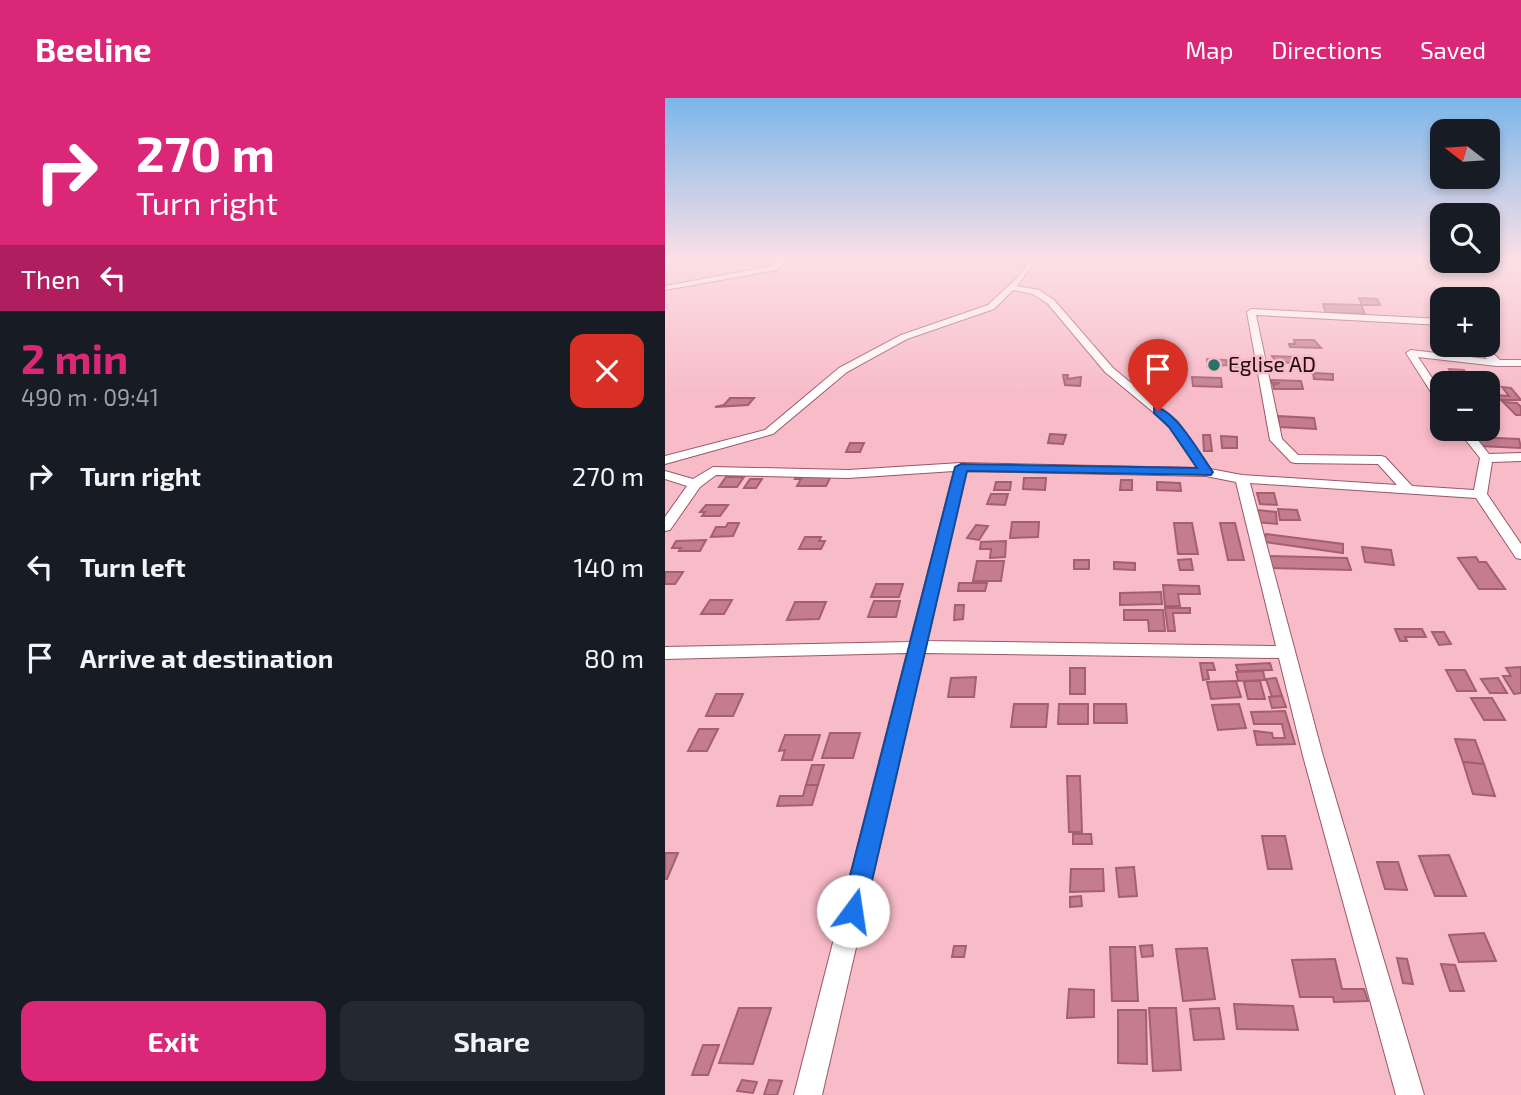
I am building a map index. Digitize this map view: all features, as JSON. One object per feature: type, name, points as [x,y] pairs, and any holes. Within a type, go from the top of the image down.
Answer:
[{"type":"street","points":[[665,460],[769,432],[843,370],[904,337],[993,305]]},
{"type":"street","points":[[1053,305],[1109,370],[1174,424],[1206,472]]},
{"type":"street","points":[[1408,489],[1381,460],[1295,460],[1276,440],[1251,312],[1430,320]]},
{"type":"street","points":[[1430,382],[1411,353],[1497,363],[1521,363]]},
{"type":"street","points":[[1491,357],[1497,363]]},
{"type":"street","points":[[1473,441],[1486,458],[1480,494],[1521,555]]},
{"type":"street","points":[[1486,458],[1521,457]]},
{"type":"street","points":[[808,1095],[961,467]]},
{"type":"street","points":[[665,527],[695,484],[713,471],[848,474],[961,467],[1206,472],[1242,479],[1480,494]]},
{"type":"street","points":[[665,475],[695,484]]},
{"type":"street","points":[[1242,479],[1313,756],[1410,1095]]},
{"type":"street","points":[[665,653],[917,647],[1286,652]]},
{"type":"building","points":[[1323,305],[1361,305],[1365,314],[1326,313]]},
{"type":"building","points":[[1294,340],[1314,340],[1321,348],[1290,347],[1289,344],[1295,344]]},
{"type":"building","points":[[1154,356],[1174,356],[1175,372],[1154,372]]},
{"type":"building","points":[[1272,356],[1294,357],[1296,363],[1276,362]]},
{"type":"building","points":[[1207,359],[1226,360],[1227,365],[1207,367]]},
{"type":"building","points":[[1228,361],[1246,362],[1249,369],[1229,367]]},
{"type":"building","points":[[1313,373],[1333,374],[1333,380],[1314,379]]},
{"type":"building","points":[[1063,375],[1068,375],[1067,379],[1081,377],[1080,386],[1065,385]]},
{"type":"building","points":[[1192,377],[1221,378],[1222,387],[1193,386]]},
{"type":"building","points":[[1271,380],[1301,381],[1303,389],[1274,389],[1273,385],[1280,383],[1272,383]]},
{"type":"building","points":[[1502,387],[1511,388],[1521,400],[1500,400],[1500,395],[1509,396]]},
{"type":"building","points":[[730,398],[754,398],[748,405],[715,407],[724,405]]},
{"type":"building","points":[[1503,402],[1517,403],[1521,407],[1521,415],[1516,415]]},
{"type":"building","points":[[1278,416],[1314,418],[1316,429],[1279,427]]},
{"type":"building","points":[[1050,434],[1066,435],[1063,444],[1048,443]]},
{"type":"building","points":[[1203,435],[1210,435],[1212,451],[1204,451]]},
{"type":"building","points":[[1221,436],[1237,437],[1237,448],[1222,448]]},
{"type":"building","points":[[1519,439],[1521,448],[1480,446],[1477,441]]},
{"type":"building","points":[[850,443],[864,443],[860,452],[846,452]]},
{"type":"building","points":[[797,476],[831,476],[826,486],[797,486],[801,479],[795,479]]},
{"type":"building","points":[[726,477],[744,477],[737,487],[719,487]]},
{"type":"building","points":[[1024,478],[1046,478],[1045,490],[1023,489]]},
{"type":"building","points":[[750,479],[762,479],[756,488],[744,488]]},
{"type":"building","points":[[1121,480],[1132,480],[1132,490],[1120,490]]},
{"type":"building","points":[[996,482],[1011,482],[1010,490],[994,490]]},
{"type":"building","points":[[1157,482],[1180,483],[1181,491],[1157,490]]},
{"type":"building","points":[[1257,493],[1274,493],[1277,505],[1260,504]]},
{"type":"building","points":[[991,494],[1008,494],[1005,505],[987,504]]},
{"type":"building","points":[[706,505],[728,505],[720,516],[702,516],[705,512],[700,512]]},
{"type":"building","points":[[1278,509],[1297,510],[1300,520],[1280,520]]},
{"type":"building","points":[[1257,510],[1276,512],[1277,524],[1256,522]]},
{"type":"building","points":[[1012,522],[1039,522],[1038,537],[1010,538]]},
{"type":"building","points":[[728,523],[739,523],[733,536],[711,537],[716,527],[726,527]]},
{"type":"building","points":[[1174,523],[1192,523],[1198,554],[1178,554]]},
{"type":"building","points":[[1220,523],[1235,523],[1244,560],[1228,560]]},
{"type":"building","points":[[976,525],[988,526],[979,540],[967,538]]},
{"type":"building","points":[[1266,534],[1343,544],[1343,553],[1264,542]]},
{"type":"building","points":[[805,537],[821,537],[819,541],[825,541],[821,549],[799,549]]},
{"type":"building","points":[[706,540],[700,551],[679,551],[681,548],[672,548],[676,541]]},
{"type":"building","points":[[1006,541],[1005,557],[990,558],[991,549],[980,549],[981,542]]},
{"type":"building","points":[[1362,547],[1391,550],[1394,565],[1365,562]]},
{"type":"building","points":[[1266,556],[1347,558],[1351,570],[1269,568]]},
{"type":"building","points":[[1476,557],[1479,562],[1486,562],[1505,589],[1479,589],[1458,558]]},
{"type":"building","points":[[1191,559],[1193,570],[1180,570],[1178,560]]},
{"type":"building","points":[[1074,560],[1089,560],[1089,569],[1074,569]]},
{"type":"building","points":[[977,561],[1004,561],[1001,581],[973,581]]},
{"type":"building","points":[[1114,562],[1135,563],[1135,570],[1114,569]]},
{"type":"building","points":[[665,572],[683,572],[675,584],[665,584]]},
{"type":"building","points":[[959,583],[987,583],[985,591],[958,591]]},
{"type":"building","points":[[876,584],[903,584],[899,597],[871,597]]},
{"type":"building","points":[[1163,585],[1199,586],[1200,594],[1178,594],[1180,606],[1165,606]]},
{"type":"building","points":[[1161,592],[1162,604],[1120,605],[1120,593]]},
{"type":"building","points":[[710,600],[732,600],[724,614],[701,614]]},
{"type":"building","points":[[874,601],[900,601],[896,617],[868,617]]},
{"type":"building","points":[[795,602],[826,602],[819,619],[787,620]]},
{"type":"building","points":[[955,605],[964,605],[963,619],[954,620]]},
{"type":"building","points":[[1165,608],[1190,608],[1190,613],[1173,613],[1175,631],[1168,631]]},
{"type":"building","points":[[1124,610],[1163,610],[1165,631],[1149,631],[1148,620],[1124,620]]},
{"type":"building","points":[[1395,629],[1422,629],[1426,637],[1405,637],[1407,641],[1400,641]]},
{"type":"building","points":[[1432,632],[1444,632],[1451,644],[1439,645]]},
{"type":"building","points":[[1200,663],[1213,663],[1215,670],[1207,670],[1209,679],[1203,680]]},
{"type":"building","points":[[1270,663],[1272,670],[1238,671],[1236,665]]},
{"type":"building","points":[[1521,667],[1521,693],[1514,694],[1503,676],[1511,676],[1506,668]]},
{"type":"building","points":[[1070,668],[1085,668],[1085,694],[1070,694]]},
{"type":"building","points":[[1446,670],[1465,670],[1476,691],[1457,691]]},
{"type":"building","points":[[1263,671],[1265,680],[1238,681],[1236,672]]},
{"type":"building","points":[[976,677],[974,697],[948,697],[951,678]]},
{"type":"building","points":[[1276,678],[1282,696],[1272,697],[1266,679]]},
{"type":"building","points":[[1498,678],[1507,693],[1490,693],[1481,679]]},
{"type":"building","points":[[1236,681],[1241,697],[1211,699],[1207,682]]},
{"type":"building","points":[[1260,681],[1265,699],[1248,699],[1244,683]]},
{"type":"building","points":[[716,694],[743,694],[733,716],[706,716]]},
{"type":"building","points":[[1282,696],[1286,707],[1272,708],[1269,697]]},
{"type":"building","points":[[1471,698],[1492,698],[1505,720],[1484,720]]},
{"type":"building","points":[[1014,704],[1048,704],[1046,727],[1011,727]]},
{"type":"building","points":[[1059,704],[1088,704],[1088,724],[1058,724]]},
{"type":"building","points":[[1094,704],[1126,704],[1127,723],[1094,723]]},
{"type":"building","points":[[1239,704],[1246,728],[1218,730],[1212,705]]},
{"type":"building","points":[[1285,711],[1295,744],[1257,745],[1254,731],[1272,733],[1273,738],[1285,738],[1282,724],[1254,724],[1251,712]]},
{"type":"building","points":[[699,729],[718,729],[707,751],[688,751]]},
{"type":"building","points":[[830,733],[860,733],[853,758],[822,758]]},
{"type":"building","points":[[785,735],[820,735],[812,760],[782,760],[785,750],[779,751]]},
{"type":"building","points":[[1455,739],[1475,740],[1484,764],[1463,762]]},
{"type":"building","points":[[1463,762],[1484,764],[1495,796],[1473,794]]},
{"type":"building","points":[[812,765],[824,765],[818,785],[806,785]]},
{"type":"building","points":[[1067,776],[1080,776],[1082,832],[1069,832]]},
{"type":"building","points":[[806,785],[818,785],[812,805],[777,806],[780,796],[803,796]]},
{"type":"building","points":[[1073,834],[1091,834],[1092,844],[1073,844]]},
{"type":"building","points":[[1262,836],[1285,836],[1292,869],[1268,869]]},
{"type":"building","points":[[665,853],[678,853],[667,879],[665,879]]},
{"type":"building","points":[[1449,855],[1466,896],[1435,896],[1419,856]]},
{"type":"building","points":[[1377,862],[1398,862],[1407,890],[1385,889]]},
{"type":"building","points":[[1134,867],[1137,896],[1119,897],[1116,868]]},
{"type":"building","points":[[1071,869],[1103,869],[1104,891],[1070,892]]},
{"type":"building","points":[[1081,896],[1082,906],[1070,907],[1070,897]]},
{"type":"building","points":[[1484,933],[1496,961],[1459,962],[1449,935]]},
{"type":"building","points":[[1152,945],[1153,956],[1142,957],[1140,946]]},
{"type":"building","points":[[954,946],[966,946],[964,957],[952,957]]},
{"type":"building","points":[[1110,947],[1135,947],[1138,1001],[1112,1001]]},
{"type":"building","points":[[1207,948],[1215,999],[1183,1001],[1176,949]]},
{"type":"building","points":[[1397,958],[1407,959],[1413,984],[1403,983]]},
{"type":"building","points":[[1335,959],[1342,989],[1364,989],[1368,1001],[1334,1002],[1333,997],[1300,997],[1292,960]]},
{"type":"building","points":[[1441,964],[1455,965],[1464,991],[1450,991]]},
{"type":"building","points":[[1069,989],[1094,990],[1094,1017],[1067,1018]]},
{"type":"building","points":[[1234,1004],[1293,1006],[1298,1030],[1237,1029]]},
{"type":"building","points":[[739,1008],[771,1008],[753,1064],[719,1063]]},
{"type":"building","points":[[1149,1008],[1176,1008],[1181,1070],[1153,1071]]},
{"type":"building","points":[[1219,1008],[1224,1039],[1194,1040],[1190,1009]]},
{"type":"building","points":[[1118,1010],[1146,1010],[1147,1064],[1118,1063]]},
{"type":"building","points":[[703,1045],[719,1045],[708,1075],[692,1075]]},
{"type":"building","points":[[742,1080],[757,1082],[753,1093],[737,1091]]},
{"type":"building","points":[[769,1080],[782,1081],[777,1095],[764,1095]]},
{"type":"place","name":"Eglise AD","points":[[1214,365]]},
{"type":"route","points":[[853,911],[961,467],[1206,472],[1174,424],[1158,411]]}]
